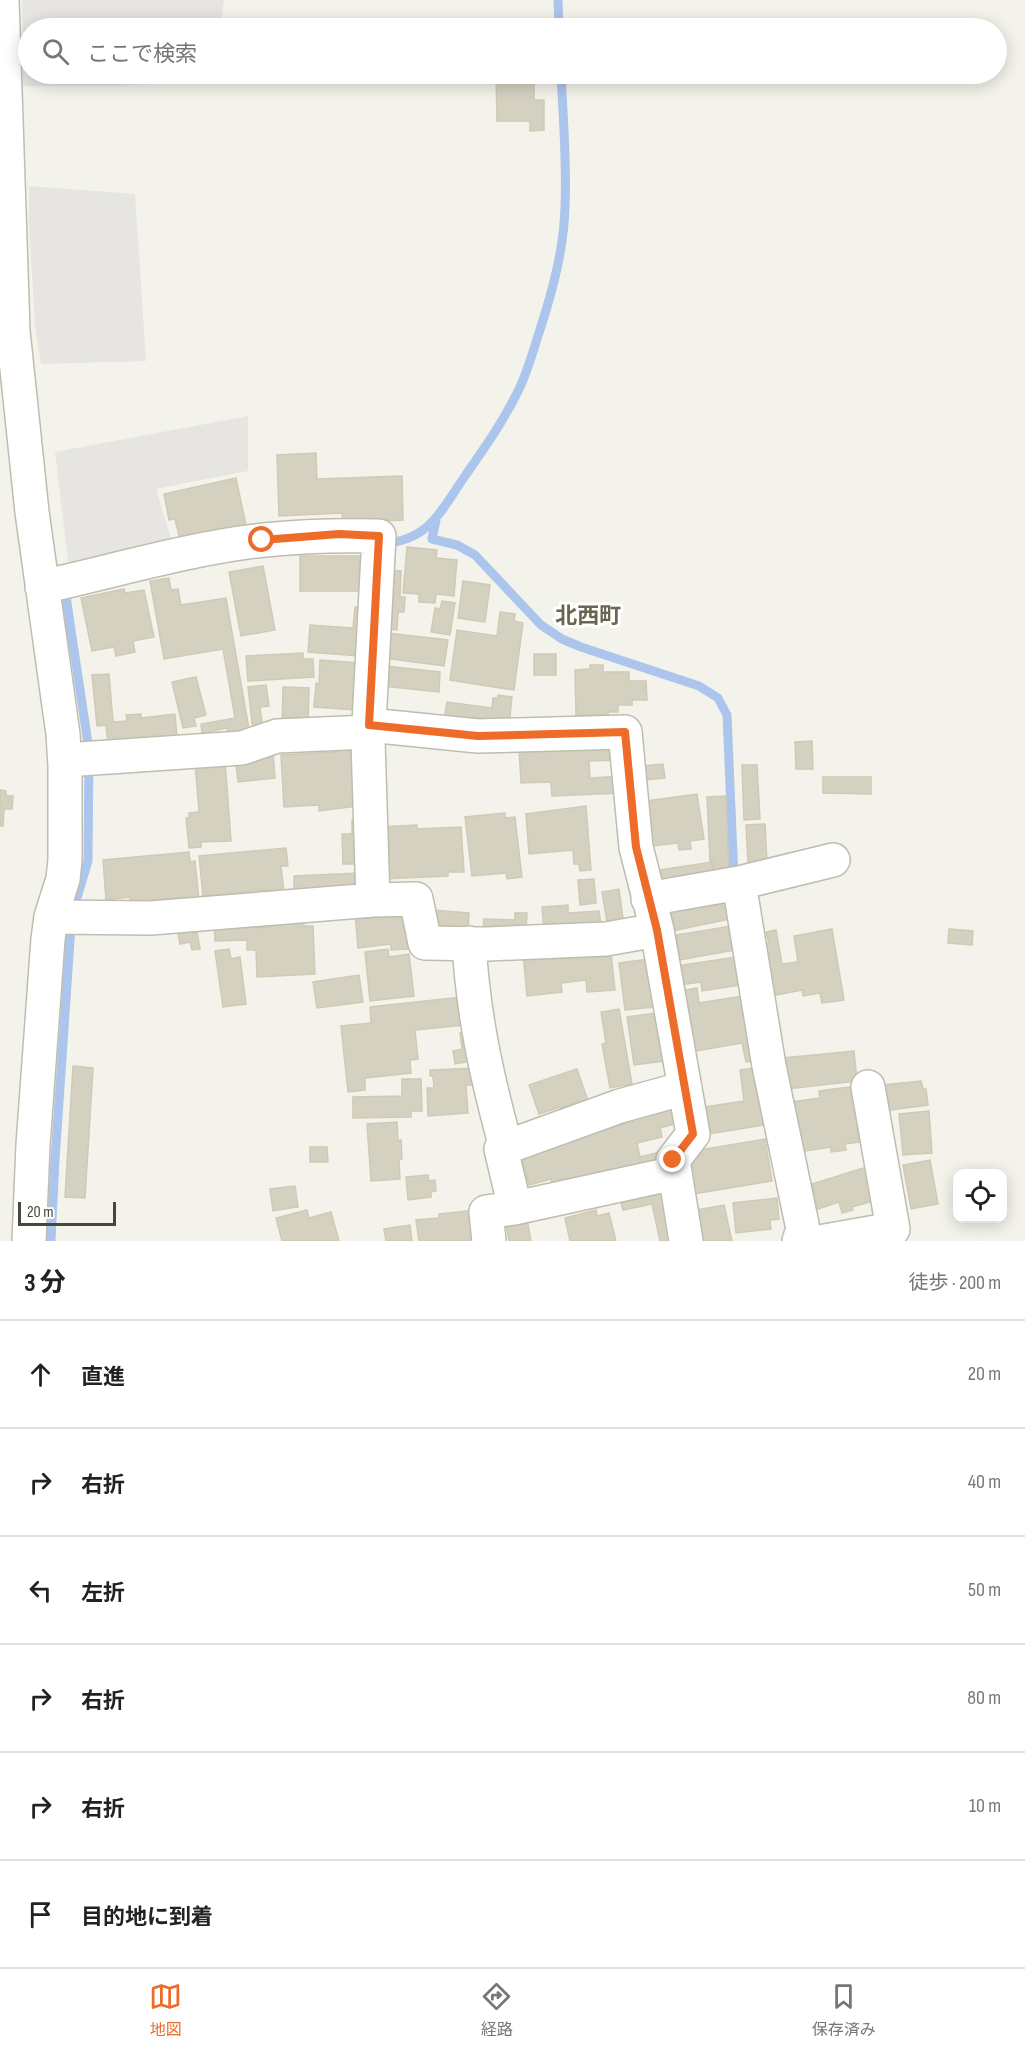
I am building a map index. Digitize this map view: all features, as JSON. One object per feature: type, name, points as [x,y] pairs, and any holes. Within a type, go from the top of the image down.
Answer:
[{"type":"street","points":[[1,0],[3,122],[13,332],[42,587],[80,759],[63,879],[64,918],[48,939],[29,1241]]},
{"type":"street","points":[[42,587],[178,556],[262,540],[339,534],[379,536],[368,728],[373,900]]},
{"type":"street","points":[[80,759],[242,748],[278,736],[368,728],[478,736],[625,732],[636,847],[657,930],[693,1134],[673,1160],[686,1241]]},
{"type":"street","points":[[648,899],[732,884],[833,860]]},
{"type":"street","points":[[732,884],[802,1228],[799,1241]]},
{"type":"street","points":[[64,918],[151,918],[373,900],[416,899],[425,943],[606,939],[657,930]]},
{"type":"street","points":[[469,943],[471,990],[479,1036],[490,1092],[506,1147]]},
{"type":"street","points":[[825,1241],[893,1229],[868,1087]]},
{"type":"street","points":[[515,1208],[501,1149],[620,1106],[685,1088]]},
{"type":"street","points":[[489,1241],[486,1212],[515,1208],[675,1173]]},
{"type":"shaded area","points":[[22,0],[224,0],[221,18],[22,18]]},
{"type":"shaded area","points":[[23,84],[148,84],[115,86],[23,86]]},
{"type":"shaded area","points":[[29,186],[135,194],[146,361],[41,364],[35,325]]},
{"type":"shaded area","points":[[248,416],[248,471],[156,489],[174,548],[69,570],[55,452]]},
{"type":"building","points":[[496,84],[534,84],[534,100],[544,100],[544,130],[530,131],[530,121],[497,121]]},
{"type":"building","points":[[316,453],[317,479],[402,476],[403,520],[343,522],[342,513],[279,516],[277,455]]},
{"type":"building","points":[[236,478],[247,530],[181,544],[175,519],[169,520],[164,494]]},
{"type":"building","points":[[407,547],[437,550],[436,558],[457,560],[454,596],[436,594],[435,603],[419,602],[419,594],[403,593]]},
{"type":"building","points":[[300,556],[365,556],[365,591],[300,591]]},
{"type":"building","points":[[263,566],[275,630],[241,636],[229,572]]},
{"type":"building","points":[[389,570],[401,571],[400,597],[405,597],[404,612],[398,612],[397,630],[385,629]]},
{"type":"building","points":[[169,578],[171,590],[178,589],[181,605],[226,598],[249,729],[228,733],[227,728],[202,733],[201,724],[235,718],[223,649],[164,659],[150,581]]},
{"type":"building","points":[[463,581],[490,585],[485,622],[458,618]]},
{"type":"building","points":[[124,589],[125,593],[144,590],[154,637],[133,641],[135,652],[116,656],[114,647],[92,651],[81,598]]},
{"type":"building","points":[[442,601],[455,603],[450,635],[431,632],[435,608],[440,609]]},
{"type":"building","points":[[355,607],[364,608],[360,656],[308,652],[310,625],[353,628]]},
{"type":"building","points":[[500,612],[515,614],[514,621],[523,623],[514,690],[450,680],[457,630],[497,636]]},
{"type":"building","points":[[387,633],[448,640],[444,666],[384,658]]},
{"type":"building","points":[[303,653],[303,659],[313,659],[314,677],[248,681],[246,656]]},
{"type":"building","points":[[534,654],[556,654],[556,675],[534,675]]},
{"type":"building","points":[[320,660],[359,663],[355,710],[314,707],[316,683],[319,684]]},
{"type":"building","points":[[590,665],[603,665],[603,672],[629,672],[629,681],[646,681],[647,700],[632,700],[632,705],[618,705],[618,712],[608,712],[608,715],[576,715],[575,670],[590,669]]},
{"type":"building","points":[[385,666],[440,672],[439,692],[383,686]]},
{"type":"building","points":[[109,674],[113,722],[127,721],[126,715],[141,714],[141,718],[175,714],[177,738],[108,745],[106,725],[97,726],[92,675]]},
{"type":"building","points":[[196,677],[206,715],[194,718],[196,726],[183,728],[172,682]]},
{"type":"building","points":[[266,685],[269,706],[260,707],[263,729],[253,731],[248,687]]},
{"type":"building","points":[[283,687],[309,688],[308,725],[282,725]]},
{"type":"building","points":[[498,695],[512,697],[509,726],[495,719],[473,717],[472,724],[444,721],[447,702],[492,708],[493,698],[498,698]]},
{"type":"building","points":[[812,741],[813,769],[796,769],[795,742]]},
{"type":"building","points":[[619,742],[619,760],[589,761],[590,778],[621,776],[621,793],[552,796],[551,782],[521,783],[519,747],[550,746],[550,751]]},
{"type":"building","points":[[353,745],[357,806],[319,811],[319,805],[284,807],[281,755],[336,752],[336,746]]},
{"type":"building","points":[[273,752],[275,778],[238,782],[235,755]]},
{"type":"building","points":[[225,760],[231,841],[201,842],[201,847],[189,848],[186,818],[189,818],[189,813],[199,812],[195,762]]},
{"type":"building","points":[[663,764],[665,778],[644,780],[643,766]]},
{"type":"building","points":[[742,765],[757,765],[760,819],[744,820]]},
{"type":"building","points":[[823,777],[871,777],[871,794],[823,793]]},
{"type":"building","points":[[0,790],[6,791],[6,796],[13,796],[12,809],[4,809],[3,826],[0,826]]},
{"type":"building","points":[[697,794],[704,839],[690,841],[691,849],[679,850],[678,843],[652,846],[646,801]]},
{"type":"building","points":[[726,796],[729,877],[714,872],[714,861],[710,861],[707,797]]},
{"type":"building","points":[[586,806],[591,870],[580,871],[579,864],[574,864],[573,850],[529,854],[526,814]]},
{"type":"building","points":[[505,813],[505,818],[515,817],[522,877],[507,879],[506,873],[472,876],[465,817]]},
{"type":"building","points":[[352,820],[358,820],[359,864],[343,864],[342,834],[352,834]]},
{"type":"building","points":[[765,824],[767,862],[748,863],[746,825]]},
{"type":"building","points":[[417,825],[417,829],[461,827],[464,872],[448,872],[448,876],[384,879],[381,827]]},
{"type":"building","points":[[286,848],[288,866],[281,866],[284,893],[265,894],[265,890],[203,896],[199,856]]},
{"type":"building","points":[[189,852],[190,862],[195,861],[199,901],[184,902],[184,897],[131,902],[130,897],[106,900],[103,860]]},
{"type":"building","points":[[712,862],[715,879],[655,887],[653,871]]},
{"type":"building","points":[[360,873],[360,893],[294,896],[294,876]]},
{"type":"building","points":[[594,879],[596,903],[580,905],[578,880]]},
{"type":"building","points":[[619,889],[623,919],[607,922],[602,892]]},
{"type":"building","points":[[721,894],[723,906],[727,906],[730,919],[672,931],[667,906]]},
{"type":"building","points":[[568,905],[568,913],[599,911],[601,924],[544,929],[542,907]]},
{"type":"building","points":[[405,909],[408,949],[391,950],[391,944],[358,948],[355,913]]},
{"type":"building","points":[[432,910],[469,913],[468,935],[431,933]]},
{"type":"building","points":[[515,913],[527,913],[526,931],[483,930],[484,919],[515,920]]},
{"type":"building","points":[[304,917],[304,926],[313,926],[315,974],[257,977],[256,950],[247,950],[247,940],[215,941],[214,922],[254,920],[254,928],[270,927],[270,918]]},
{"type":"building","points":[[195,920],[200,949],[192,950],[190,942],[180,944],[177,929]]},
{"type":"building","points":[[731,926],[735,950],[680,960],[676,935]]},
{"type":"building","points":[[832,929],[844,1000],[822,1003],[820,993],[803,996],[802,990],[771,996],[762,944],[769,943],[766,932],[776,930],[782,964],[798,962],[794,936]]},
{"type":"building","points":[[949,929],[973,931],[972,945],[948,943]]},
{"type":"building","points":[[610,944],[615,990],[587,992],[586,980],[561,983],[562,992],[527,996],[523,953]]},
{"type":"building","points":[[229,949],[231,959],[240,957],[246,1004],[223,1007],[215,951]]},
{"type":"building","points":[[388,949],[389,957],[409,954],[414,996],[370,1001],[365,952]]},
{"type":"building","points":[[736,957],[740,985],[702,991],[701,982],[680,985],[677,966]]},
{"type":"building","points":[[649,959],[655,1007],[625,1010],[619,963]]},
{"type":"building","points":[[359,975],[363,1002],[317,1008],[313,982]]},
{"type":"building","points":[[697,988],[699,1003],[742,996],[753,1061],[746,1062],[742,1043],[691,1052],[681,991]]},
{"type":"building","points":[[462,997],[465,1025],[415,1030],[418,1059],[410,1060],[411,1073],[365,1078],[365,1090],[348,1092],[341,1026],[371,1023],[370,1007]]},
{"type":"building","points":[[619,1009],[632,1084],[610,1088],[602,1044],[606,1043],[601,1012]]},
{"type":"building","points":[[656,1013],[664,1061],[634,1065],[627,1017]]},
{"type":"building","points":[[467,1032],[472,1061],[455,1064],[453,1051],[462,1049],[460,1033]]},
{"type":"building","points":[[854,1051],[857,1081],[787,1089],[783,1058]]},
{"type":"building","points":[[73,1066],[93,1068],[85,1198],[65,1197]]},
{"type":"building","points":[[478,1068],[479,1085],[466,1085],[468,1113],[428,1116],[427,1088],[434,1088],[430,1070]]},
{"type":"building","points":[[755,1068],[764,1125],[703,1135],[699,1108],[744,1101],[740,1070]]},
{"type":"building","points":[[577,1069],[588,1101],[563,1114],[560,1107],[539,1114],[529,1085]]},
{"type":"building","points":[[402,1079],[421,1079],[422,1111],[411,1111],[411,1117],[353,1118],[353,1097],[402,1096]]},
{"type":"building","points":[[921,1081],[923,1089],[926,1089],[928,1105],[876,1112],[873,1086]]},
{"type":"building","points":[[857,1086],[862,1128],[857,1129],[859,1142],[845,1144],[846,1150],[831,1152],[831,1147],[799,1152],[792,1102],[820,1098],[819,1091]]},
{"type":"building","points":[[677,1102],[682,1122],[660,1128],[662,1137],[637,1143],[640,1157],[661,1152],[664,1163],[554,1192],[551,1179],[529,1185],[520,1152],[633,1122],[631,1114]]},
{"type":"building","points":[[929,1111],[932,1153],[903,1155],[899,1114]]},
{"type":"building","points":[[397,1122],[402,1159],[399,1159],[400,1179],[371,1181],[367,1124]]},
{"type":"building","points":[[765,1139],[772,1181],[694,1194],[687,1152]]},
{"type":"building","points":[[310,1147],[327,1147],[328,1162],[310,1162]]},
{"type":"building","points":[[930,1160],[938,1204],[911,1209],[903,1165]]},
{"type":"building","points":[[870,1166],[877,1200],[852,1207],[853,1210],[842,1213],[839,1202],[818,1209],[816,1202],[811,1204],[811,1196],[815,1194],[812,1184]]},
{"type":"building","points":[[428,1175],[429,1181],[435,1180],[436,1191],[431,1192],[431,1197],[408,1200],[406,1177]]},
{"type":"building","points":[[670,1184],[683,1241],[660,1241],[652,1204],[623,1210],[619,1196]]},
{"type":"building","points":[[295,1186],[298,1207],[273,1211],[270,1189]]},
{"type":"building","points":[[777,1198],[779,1219],[770,1220],[771,1229],[736,1233],[733,1203]]},
{"type":"building","points":[[724,1205],[732,1241],[702,1241],[696,1210]]},
{"type":"building","points":[[307,1210],[309,1218],[331,1212],[339,1241],[282,1241],[276,1218]]},
{"type":"building","points":[[477,1210],[481,1241],[419,1241],[416,1220],[439,1218],[439,1214]]},
{"type":"building","points":[[596,1210],[597,1216],[609,1213],[616,1241],[570,1241],[565,1218]]},
{"type":"building","points":[[527,1219],[531,1241],[509,1241],[506,1223]]},
{"type":"building","points":[[410,1225],[412,1241],[386,1241],[384,1229]]},
{"type":"waterway","points":[[558,0],[559,18]]},
{"type":"waterway","points":[[385,543],[413,536],[433,521],[494,433],[525,375],[552,290],[562,240],[566,173],[561,84]]},
{"type":"waterway","points":[[436,520],[432,539],[457,545],[475,555],[541,625],[562,639],[699,686],[718,698],[727,715],[734,879]]},
{"type":"waterway","points":[[51,1241],[71,926],[88,861],[89,750],[65,590],[68,590]]},
{"type":"district","name":"北西町","points":[[588,616]]},
{"type":"route","points":[[262,540],[339,534],[379,536],[369,725],[478,736],[625,732],[636,847],[657,930],[693,1134],[673,1160]]}]
